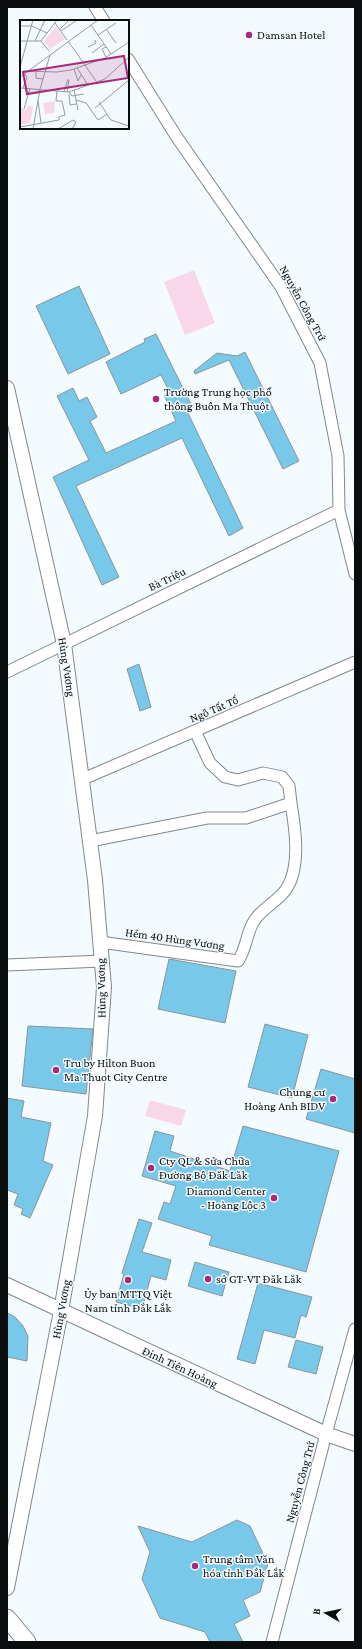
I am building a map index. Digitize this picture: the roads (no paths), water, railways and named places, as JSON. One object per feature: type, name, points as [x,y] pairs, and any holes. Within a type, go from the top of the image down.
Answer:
[{"type":"main road","points":[[7,1618],[27,1642]]},
{"type":"street","points":[[95,7],[103,20]]},
{"type":"street","name":"Nguyễn Công Trứ","points":[[129,61],[176,136],[281,287],[320,363],[338,456],[339,510],[355,574]]},
{"type":"street","name":"Hùng Vương","points":[[7,388],[64,644],[83,779],[104,987],[95,1116],[61,1311],[11,1553],[7,1588]]},
{"type":"street","name":"Bà Triệu","points":[[7,672],[339,510]]},
{"type":"street","name":"Ngô Tất Tố","points":[[83,779],[355,662]]},
{"type":"street","points":[[90,841],[207,818],[246,818],[291,803],[289,786],[282,776],[264,773],[238,780],[225,777],[210,762],[196,731]]},
{"type":"street","name":"Hẻm 40 Hùng Vương","points":[[100,942],[238,961],[244,952],[253,922],[287,888],[293,869],[296,836],[291,803]]},
{"type":"street","points":[[7,965],[102,961]]},
{"type":"street","name":"Đinh Tiên Hoàng","points":[[7,1285],[326,1434],[355,1444]]},
{"type":"street","name":"Nguyễn Công Trứ","points":[[272,1642],[355,1328]]},
{"type":"place","name":"Damsan Hotel","points":[[249,35]]},
{"type":"place","name":"Trường Trung học phổ thông Buôn Ma Thuột","points":[[156,399]]},
{"type":"place","name":"Tru by Hilton Buon Ma Thuot City Centre","points":[[56,1070]]},
{"type":"place","name":"Chung cư Hoàng Anh BIDV","points":[[333,1099]]},
{"type":"place","name":"Cty QL & Sửa Chữa Đường Bộ Đăk Lăk","points":[[151,1168]]},
{"type":"place","name":"Diamond Center - Hoàng Lộc 3","points":[[274,1198]]},
{"type":"place","name":"sở GT-VT Đăk Lăk","points":[[208,1279]]},
{"type":"place","name":"Ủy ban MTTQ Việt Nam tỉnh Đắk Lắk","points":[[128,1280]]},
{"type":"place","name":"Trung tâm Văn hóa tỉnh Đắk Lắk","points":[[195,1566]]}]
